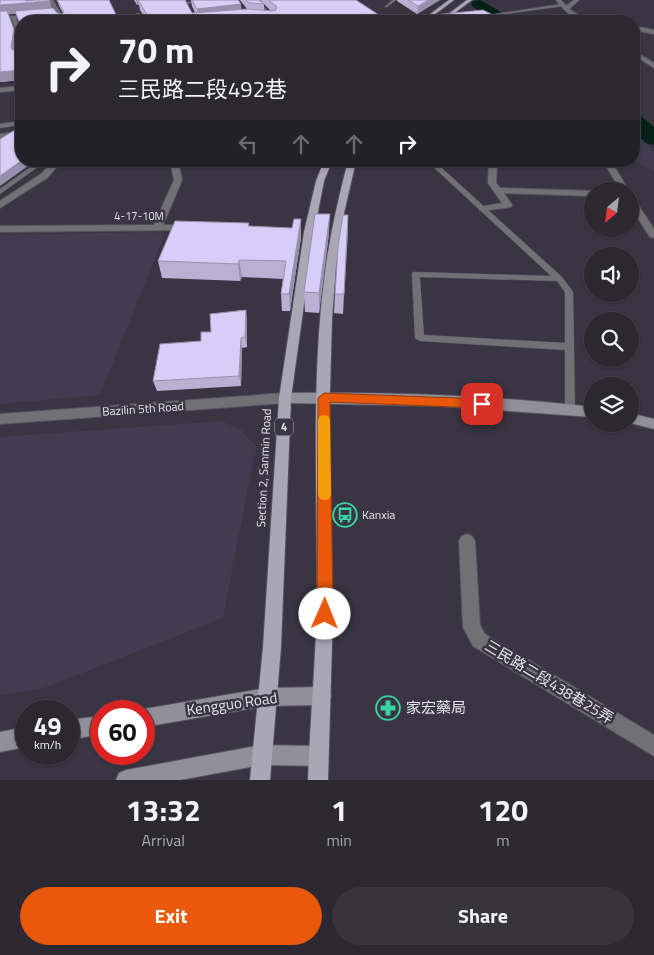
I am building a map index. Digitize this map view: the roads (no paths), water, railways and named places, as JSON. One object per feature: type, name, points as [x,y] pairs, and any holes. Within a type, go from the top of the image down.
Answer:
[{"type":"main road","points":[[431,15],[452,0]]},
{"type":"main road","points":[[449,15],[470,0]]},
{"type":"main road","name":"Section 2, Sanmin Road","points":[[260,780],[272,647],[285,398],[304,232],[326,167]]},
{"type":"main road","points":[[318,780],[325,597],[324,398],[326,324],[338,220],[351,167]]},
{"type":"street","points":[[51,0],[60,13]]},
{"type":"street","points":[[562,5],[577,0]]},
{"type":"street","points":[[562,5],[577,15]]},
{"type":"street","points":[[640,29],[654,32]]},
{"type":"street","points":[[640,57],[654,66]]},
{"type":"street","points":[[0,90],[15,89]]},
{"type":"street","points":[[0,205],[44,176],[52,167]]},
{"type":"street","points":[[158,226],[178,180],[175,167]]},
{"type":"street","points":[[483,209],[508,205],[492,183],[493,167]]},
{"type":"street","points":[[611,167],[620,182]]},
{"type":"street","points":[[496,190],[584,193]]},
{"type":"street","points":[[639,213],[653,234]]},
{"type":"street","name":"4-17-10M","points":[[0,229],[158,226],[196,228]]},
{"type":"street","points":[[285,398],[480,404],[584,411]]},
{"type":"street","name":"Bazilin 5th Road","points":[[0,419],[285,398]]},
{"type":"street","points":[[639,420],[654,424]]},
{"type":"street","name":"三民路二段438巷25弄","points":[[467,541],[472,627],[479,640],[654,746]]},
{"type":"street","name":"Kengguo Road","points":[[155,716],[266,697],[322,696]]},
{"type":"street","points":[[0,742],[15,739]]},
{"type":"street","points":[[126,780],[262,755],[318,756]]},
{"type":"lane","points":[[168,4],[220,0]]},
{"type":"lane","points":[[255,0],[271,15]]},
{"type":"lane","points":[[386,6],[394,0]]},
{"type":"lane","points":[[187,3],[190,9]]},
{"type":"lane","points":[[489,15],[562,5]]},
{"type":"lane","points":[[50,14],[60,13]]},
{"type":"lane","points":[[0,18],[13,17],[15,22]]},
{"type":"lane","points":[[0,126],[15,124]]},
{"type":"lane","points":[[0,136],[15,134]]},
{"type":"lane","points":[[0,192],[35,167]]},
{"type":"lane","points":[[437,167],[559,279],[569,292],[570,410]]},
{"type":"lane","points":[[559,279],[416,274],[420,338],[569,347]]},
{"type":"waterway","points":[[478,4],[496,15]]},
{"type":"waterway","points":[[640,127],[654,138]]},
{"type":"place","name":"Kanxia","points":[[345,515]]},
{"type":"place","name":"家宏藥局","points":[[388,708]]}]
